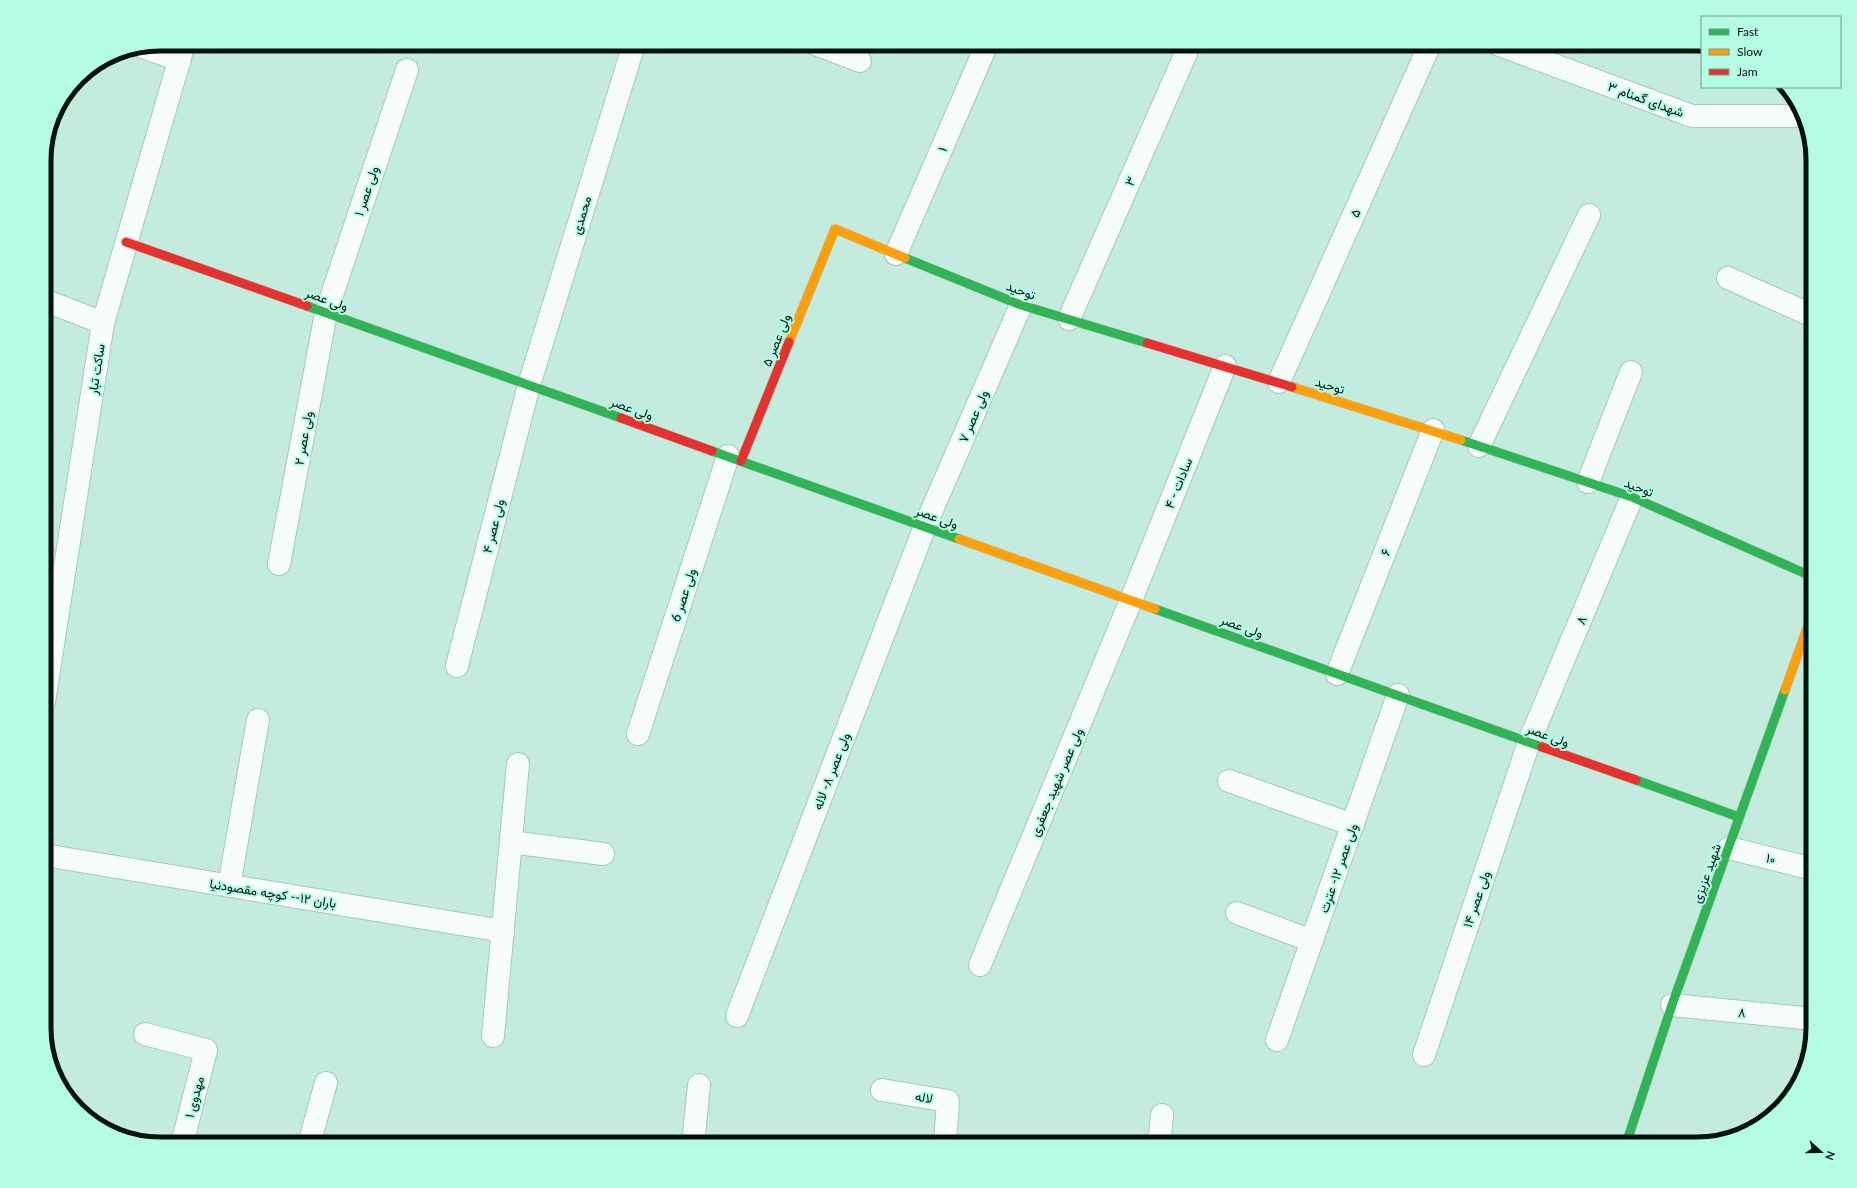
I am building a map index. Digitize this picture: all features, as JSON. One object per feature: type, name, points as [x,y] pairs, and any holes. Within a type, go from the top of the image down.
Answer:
[{"type":"street","name":"محمدی","points":[[529,385],[632,51]]},
{"type":"street","points":[[834,51],[860,61]]},
{"type":"street","name":"۱","points":[[896,254],[984,51]]},
{"type":"street","name":"۳","points":[[1069,319],[1187,51]]},
{"type":"street","name":"۵","points":[[1279,382],[1427,51]]},
{"type":"street","name":"شهدای گمنام ۳","points":[[1517,51],[1692,116],[1797,116]]},
{"type":"street","name":"ساکت تبار","points":[[51,620],[103,323],[182,52]]},
{"type":"street","name":"ولی عصر ۱","points":[[326,313],[407,70]]},
{"type":"street","points":[[1479,446],[1589,215]]},
{"type":"street","name":"توحید","points":[[835,229],[1021,305],[1279,382],[1433,430],[1632,497],[1806,574]]},
{"type":"street","name":"ولی عصر ۵","points":[[734,459],[835,229]]},
{"type":"street","name":"ولی عصر","points":[[126,242],[1739,817]]},
{"type":"street","points":[[1728,278],[1806,313]]},
{"type":"street","points":[[51,303],[103,323]]},
{"type":"street","name":"ولی عصر ۷","points":[[925,526],[1021,305]]},
{"type":"street","name":"ولی عصر ۲","points":[[280,564],[326,313]]},
{"type":"street","name":"۴ - سادات","points":[[1131,600],[1225,366]]},
{"type":"street","points":[[1588,482],[1631,372]]},
{"type":"street","name":"ولی عصر ۴","points":[[457,666],[529,385]]},
{"type":"street","name":"۶","points":[[1337,674],[1433,430]]},
{"type":"street","name":"ولی عصر 6","points":[[638,734],[734,459]]},
{"type":"street","name":"۸","points":[[1529,742],[1632,497]]},
{"type":"street","name":"ولی عصر ۸- لاله","points":[[737,1016],[925,526]]},
{"type":"street","name":"ولی عصر شهید جعفری","points":[[980,965],[1131,600]]},
{"type":"street","name":"شهید عزیزی","points":[[1628,1137],[1672,1005],[1806,631]]},
{"type":"street","name":"ولی عصر ۱۲- عترت","points":[[1277,1040],[1398,695]]},
{"type":"street","points":[[229,886],[258,720]]},
{"type":"street","name":"ولی عصر ۱۴","points":[[1424,1055],[1529,742]]},
{"type":"street","points":[[493,1036],[518,764]]},
{"type":"street","points":[[1229,781],[1353,825]]},
{"type":"street","points":[[510,842],[603,854]]},
{"type":"street","name":"۱۰","points":[[1729,848],[1806,867]]},
{"type":"street","name":"باران ۱۲-- كوچه مقصودنيا","points":[[51,856],[503,931]]},
{"type":"street","points":[[1237,913],[1312,941]]},
{"type":"street","name":"۸","points":[[1672,1005],[1806,1018]]},
{"type":"street","name":"مهدوی ۱","points":[[144,1034],[206,1050],[184,1137]]},
{"type":"street","points":[[311,1137],[326,1083]]},
{"type":"street","points":[[694,1137],[699,1085]]},
{"type":"street","name":"لاله","points":[[882,1090],[948,1101],[945,1137]]},
{"type":"street","points":[[1160,1137],[1162,1115]]},
{"type":"traffic: fast","points":[[905,258],[1021,305],[1147,343]]},
{"type":"traffic: fast","points":[[307,306],[621,418]]},
{"type":"traffic: fast","points":[[1461,440],[1632,497],[1806,574]]},
{"type":"traffic: fast","points":[[712,451],[959,539]]},
{"type":"traffic: fast","points":[[1155,609],[1542,747]]},
{"type":"traffic: fast","points":[[1628,1137],[1672,1005],[1785,690]]},
{"type":"traffic: fast","points":[[1636,780],[1739,817]]},
{"type":"traffic: slow","points":[[789,342],[835,229],[905,258]]},
{"type":"traffic: slow","points":[[1292,387],[1461,440]]},
{"type":"traffic: slow","points":[[959,539],[1155,609]]},
{"type":"traffic: slow","points":[[1785,690],[1806,632]]},
{"type":"traffic: jam","points":[[126,242],[307,306]]},
{"type":"traffic: jam","points":[[741,461],[789,342]]},
{"type":"traffic: jam","points":[[1147,343],[1292,387]]},
{"type":"traffic: jam","points":[[621,418],[712,451]]},
{"type":"traffic: jam","points":[[1542,747],[1636,780]]}]
